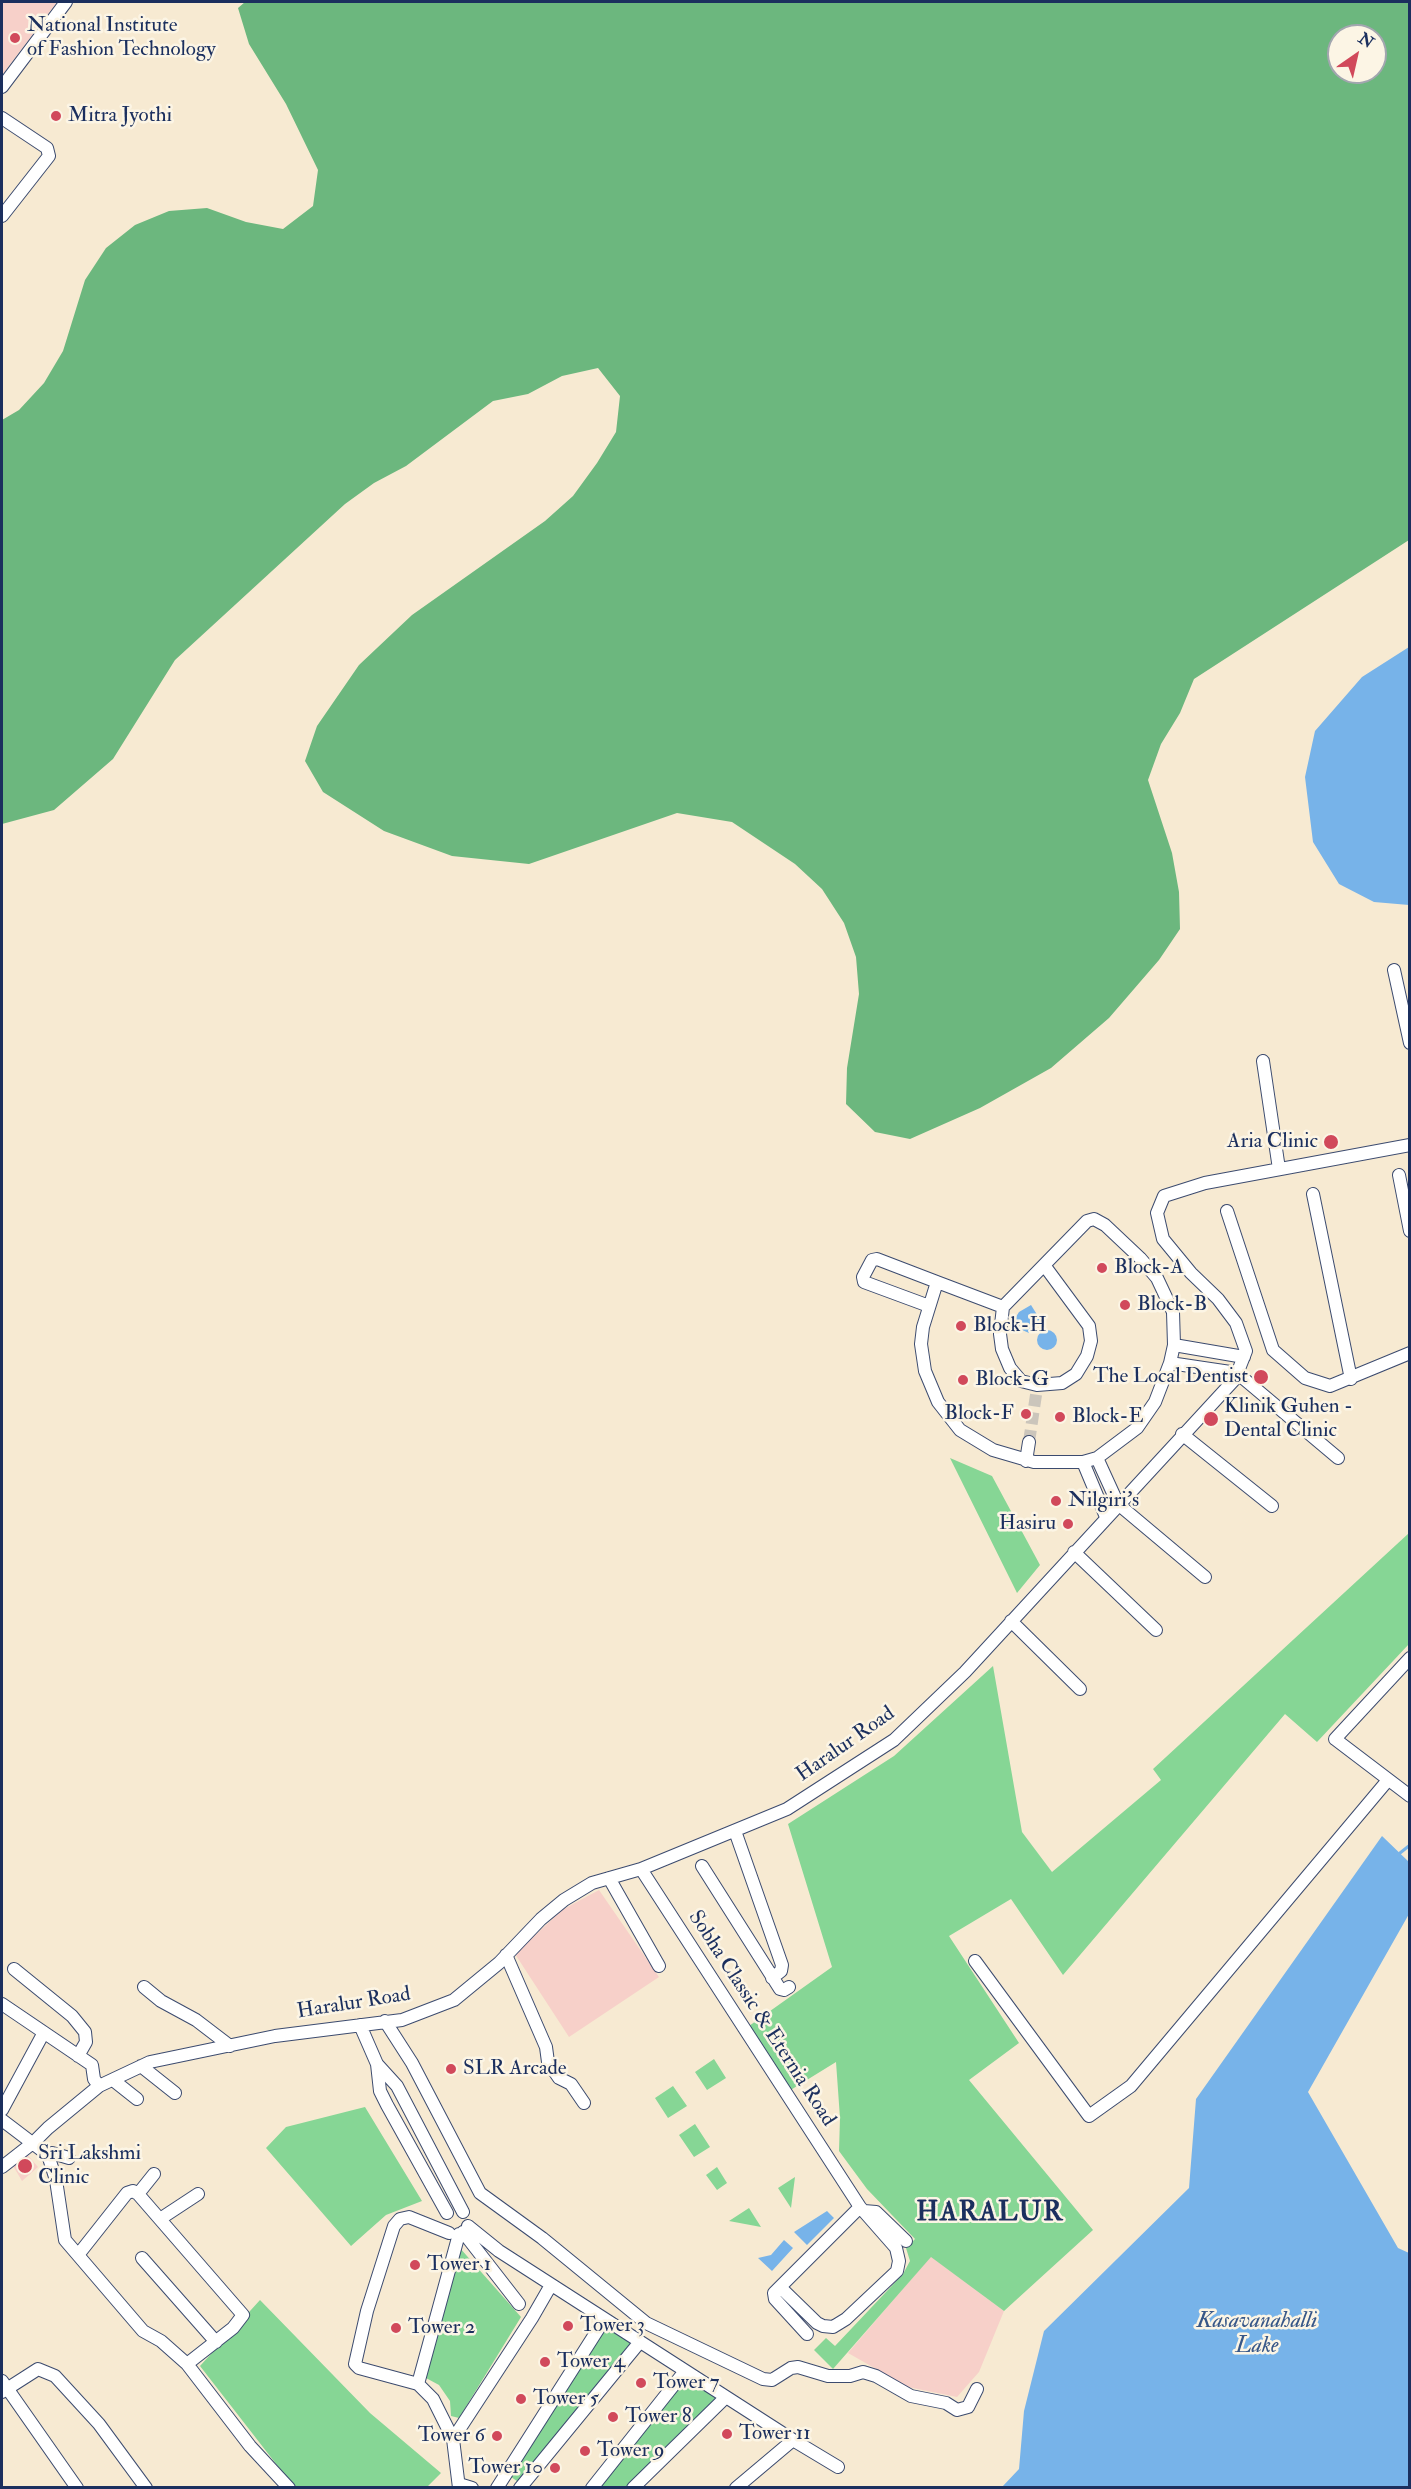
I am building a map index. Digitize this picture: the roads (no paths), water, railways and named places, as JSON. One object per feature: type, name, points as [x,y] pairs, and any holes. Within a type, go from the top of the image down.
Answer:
[{"type":"street","points":[[2,87],[66,2]]},
{"type":"street","points":[[2,118],[47,148],[49,156],[2,216]]},
{"type":"street","points":[[1394,970],[1410,1043]]},
{"type":"street","points":[[1263,1061],[1279,1169]]},
{"type":"street","points":[[1174,1345],[1244,1358],[1246,1351],[1236,1323],[1218,1299],[1191,1273],[1163,1239],[1157,1213],[1164,1196],[1205,1183],[1410,1144]]},
{"type":"street","points":[[1399,1175],[1410,1231]]},
{"type":"street","points":[[1313,1194],[1350,1379]]},
{"type":"street","points":[[1227,1211],[1273,1350],[1305,1378],[1330,1386],[1410,1353]]},
{"type":"street","points":[[937,1282],[921,1344],[925,1371],[938,1402],[960,1430],[993,1450],[1026,1461],[1083,1462],[1097,1458],[1137,1428],[1155,1402],[1170,1363],[1174,1345],[1173,1312],[1157,1278],[1140,1258],[1105,1225],[1094,1219],[1088,1221],[1044,1265],[1003,1307],[1000,1334],[1002,1349],[1010,1368],[1021,1381],[1037,1387],[1062,1383],[1076,1374],[1087,1356],[1090,1341],[1089,1326],[1044,1265]]},
{"type":"street","points":[[929,1306],[864,1282],[863,1277],[872,1260],[877,1259],[1003,1307]]},
{"type":"street","name":"Haralur Road","points":[[2,2167],[99,2086],[150,2062],[275,2036],[402,2020],[454,2000],[506,1955],[541,1918],[564,1900],[592,1883],[641,1869],[787,1809],[894,1740],[964,1672],[1235,1379],[1244,1358]]},
{"type":"street","points":[[1170,1363],[1238,1372],[1338,1458]]},
{"type":"street","points":[[1182,1434],[1272,1506]]},
{"type":"street","points":[[1026,1461],[1029,1442]]},
{"type":"street","points":[[1097,1458],[1118,1504],[1205,1577]]},
{"type":"street","points":[[1083,1462],[1106,1517]]},
{"type":"street","points":[[1074,1552],[1156,1630]]},
{"type":"street","points":[[1011,1621],[1080,1689]]},
{"type":"street","points":[[1410,1658],[1335,1739],[1410,1796]]},
{"type":"street","points":[[975,1961],[1089,2116],[1131,2086],[1388,1780]]},
{"type":"street","points":[[735,1831],[783,1965],[781,1971],[772,1978]]},
{"type":"street","points":[[702,1866],[772,1978],[782,1990],[789,1987]]},
{"type":"street","name":"Sobha Classic & Eternia Road","points":[[641,1869],[849,2190],[862,2209],[896,2248],[899,2266],[897,2271],[852,2314],[833,2327],[817,2323],[780,2287]]},
{"type":"street","points":[[609,1878],[659,1966]]},
{"type":"street","points":[[506,1955],[546,2047],[548,2062],[559,2078],[571,2084],[584,2103]]},
{"type":"street","points":[[14,1968],[72,2016],[85,2032],[86,2042],[78,2056]]},
{"type":"street","points":[[144,1987],[160,2001],[196,2020],[230,2046]]},
{"type":"street","points":[[2,2004],[43,2034],[92,2065],[94,2079],[99,2086]]},
{"type":"street","points":[[385,2021],[412,2063],[480,2193],[542,2238],[646,2323],[763,2379],[772,2380],[791,2368],[798,2367],[828,2376],[850,2376],[863,2372],[876,2376],[911,2396],[946,2403],[957,2410],[968,2406],[977,2389]]},
{"type":"street","points":[[360,2025],[377,2064],[380,2091],[447,2213]]},
{"type":"street","points":[[2,2110],[43,2034]]},
{"type":"street","points":[[377,2064],[397,2086],[468,2218],[460,2231],[418,2384]]},
{"type":"street","points":[[141,2066],[175,2093]]},
{"type":"street","points":[[113,2080],[137,2099]]},
{"type":"street","points":[[2,2120],[34,2142],[48,2155],[56,2180],[65,2240],[143,2331],[161,2341],[188,2364],[250,2446],[289,2487]]},
{"type":"street","points":[[48,2155],[52,2152],[69,2158]]},
{"type":"street","points":[[138,2194],[154,2174]]},
{"type":"street","points":[[78,2255],[127,2193],[133,2191],[138,2194],[243,2315],[233,2328],[188,2364]]},
{"type":"street","points":[[160,2219],[198,2194]]},
{"type":"street","points":[[807,2334],[775,2299],[774,2293],[862,2209],[876,2211],[906,2241]]},
{"type":"street","points":[[463,2212],[453,2210],[447,2213],[443,2223],[499,2251],[639,2343],[838,2467]]},
{"type":"street","points":[[472,2487],[458,2486],[453,2439],[432,2399],[418,2384],[359,2368],[355,2364],[367,2311],[394,2226],[400,2219],[409,2217],[460,2231],[519,2304]]},
{"type":"street","points":[[142,2258],[216,2342]]},
{"type":"street","points":[[453,2439],[551,2285]]},
{"type":"street","points":[[497,2487],[604,2320]]},
{"type":"street","points":[[520,2487],[639,2343]]},
{"type":"street","points":[[77,2487],[3,2387],[38,2369],[55,2376],[99,2424],[146,2487]]},
{"type":"street","points":[[592,2487],[686,2371]]},
{"type":"street","points":[[633,2487],[726,2397]]},
{"type":"street","points":[[736,2487],[793,2440]]},
{"type":"water","points":[[1409,647],[1409,905],[1374,902],[1339,884],[1313,842],[1305,777],[1315,731],[1362,677]]},
{"type":"water","points":[[1031,1305],[1041,1321],[1029,1333],[1011,1325],[1019,1312]]},
{"type":"water","points":[[1047,1330],[1054,1333],[1057,1340],[1054,1347],[1047,1350],[1040,1347],[1037,1340],[1040,1333]]},
{"type":"water","name":"Kasavanahalli Lake","points":[[1382,1836],[1409,1862],[1409,1914],[1308,2092],[1398,2248],[1409,2253],[1409,2487],[1002,2487],[1019,2469],[1024,2411],[1044,2331],[1189,2188],[1196,2099]]},
{"type":"water","points":[[827,2211],[834,2218],[807,2245],[794,2232]]},
{"type":"water","points":[[784,2240],[793,2248],[772,2271],[758,2258],[771,2255]]},
{"type":"waterway","points":[[1400,1853],[1410,1845]]},
{"type":"tunnel","points":[[1029,1442],[1037,1388]]},
{"type":"place","name":"National Institute of Fashion Technology","points":[[15,38]]},
{"type":"place","name":"Mitra Jyothi","points":[[56,116]]},
{"type":"place","name":"Aria Clinic","points":[[1331,1142]]},
{"type":"place","name":"Block-A","points":[[1102,1268]]},
{"type":"place","name":"Block-B","points":[[1125,1305]]},
{"type":"place","name":"Block-H","points":[[961,1326]]},
{"type":"place","name":"The Local Dentist","points":[[1261,1377]]},
{"type":"place","name":"Block-G","points":[[963,1380]]},
{"type":"place","name":"Block-F","points":[[1026,1414]]},
{"type":"place","name":"Block-E","points":[[1060,1417]]},
{"type":"place","name":"Klinik Guhen - Dental Clinic","points":[[1211,1419]]},
{"type":"place","name":"Nilgiri's","points":[[1056,1501]]},
{"type":"place","name":"Hasiru","points":[[1068,1524]]},
{"type":"place","name":"SLR Arcade","points":[[451,2069]]},
{"type":"place","name":"Sri Lakshmi Clinic","points":[[25,2166]]},
{"type":"place","name":"Tower 1","points":[[415,2265]]},
{"type":"place","name":"Tower 3","points":[[568,2326]]},
{"type":"place","name":"Tower 2","points":[[396,2328]]},
{"type":"place","name":"Tower 4","points":[[545,2362]]},
{"type":"place","name":"Tower 7","points":[[641,2383]]},
{"type":"place","name":"Tower 5","points":[[521,2399]]},
{"type":"place","name":"Tower 8","points":[[613,2417]]},
{"type":"place","name":"Tower 11","points":[[727,2434]]},
{"type":"place","name":"Tower 6","points":[[497,2436]]},
{"type":"place","name":"Tower 9","points":[[585,2451]]},
{"type":"place","name":"Tower 10","points":[[555,2468]]},
{"type":"district","name":"HARALUR","points":[[990,2214]]}]
